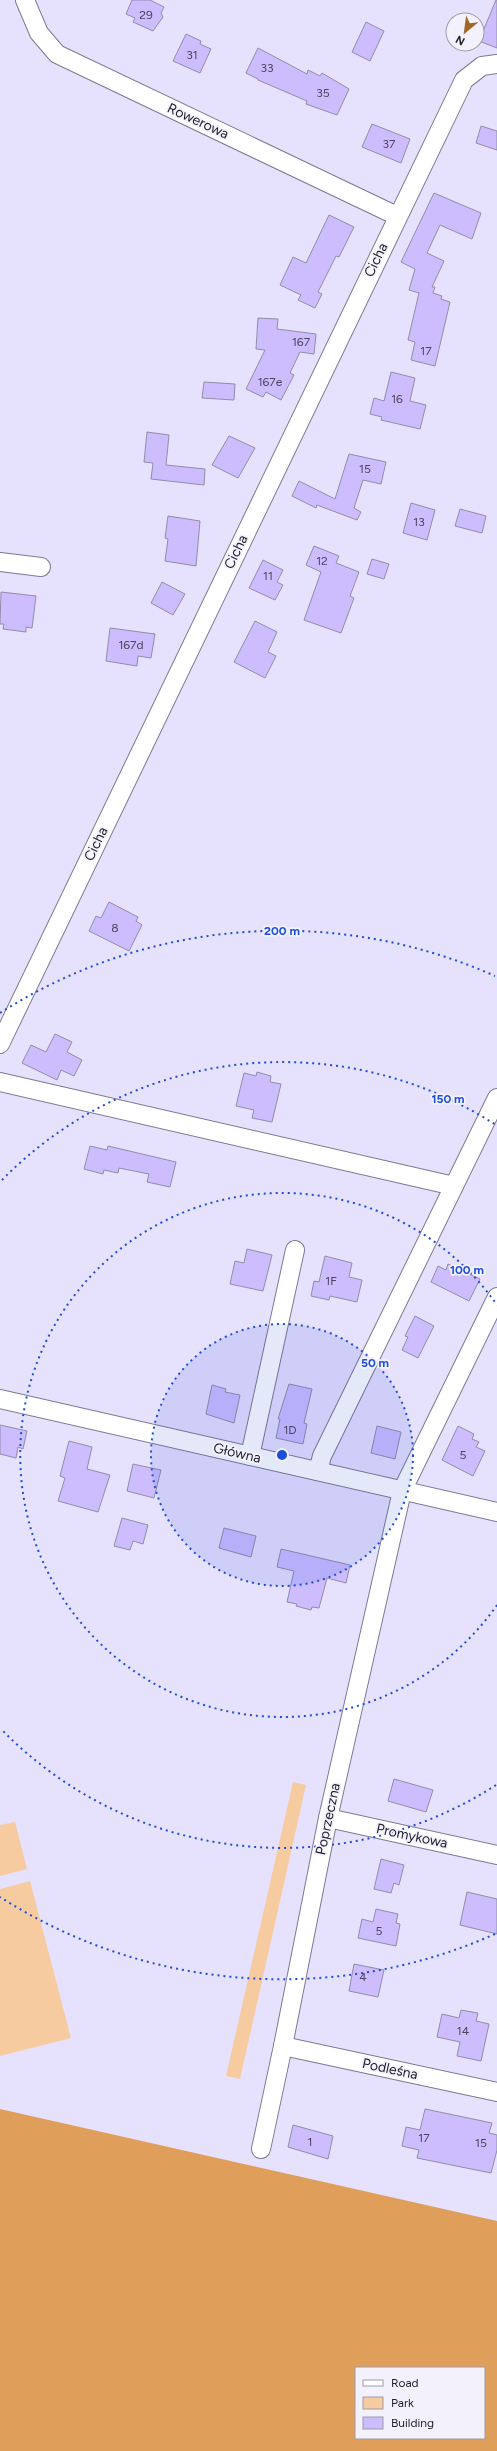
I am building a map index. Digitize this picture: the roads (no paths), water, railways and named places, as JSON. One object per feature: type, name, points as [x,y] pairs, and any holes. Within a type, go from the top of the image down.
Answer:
[{"type":"street","name":"Rowerowa","points":[[25,0],[39,33],[56,54],[397,216]]},
{"type":"street","name":"Cicha","points":[[0,1044],[397,216],[464,80],[490,65]]},
{"type":"street","points":[[0,562],[41,567]]},
{"type":"street","points":[[0,1082],[454,1186]]},
{"type":"street","points":[[318,1471],[322,1456],[497,1098]]},
{"type":"street","points":[[250,1456],[295,1250]]},
{"type":"street","name":"Poprzeczna","points":[[261,2149],[328,1818],[402,1492],[497,1297]]},
{"type":"street","name":"Główna","points":[[0,1399],[318,1471],[402,1492],[497,1512]]},
{"type":"street","name":"Promykowa","points":[[328,1818],[497,1855]]},
{"type":"street","name":"Podleśna","points":[[283,2046],[497,2092]]}]
